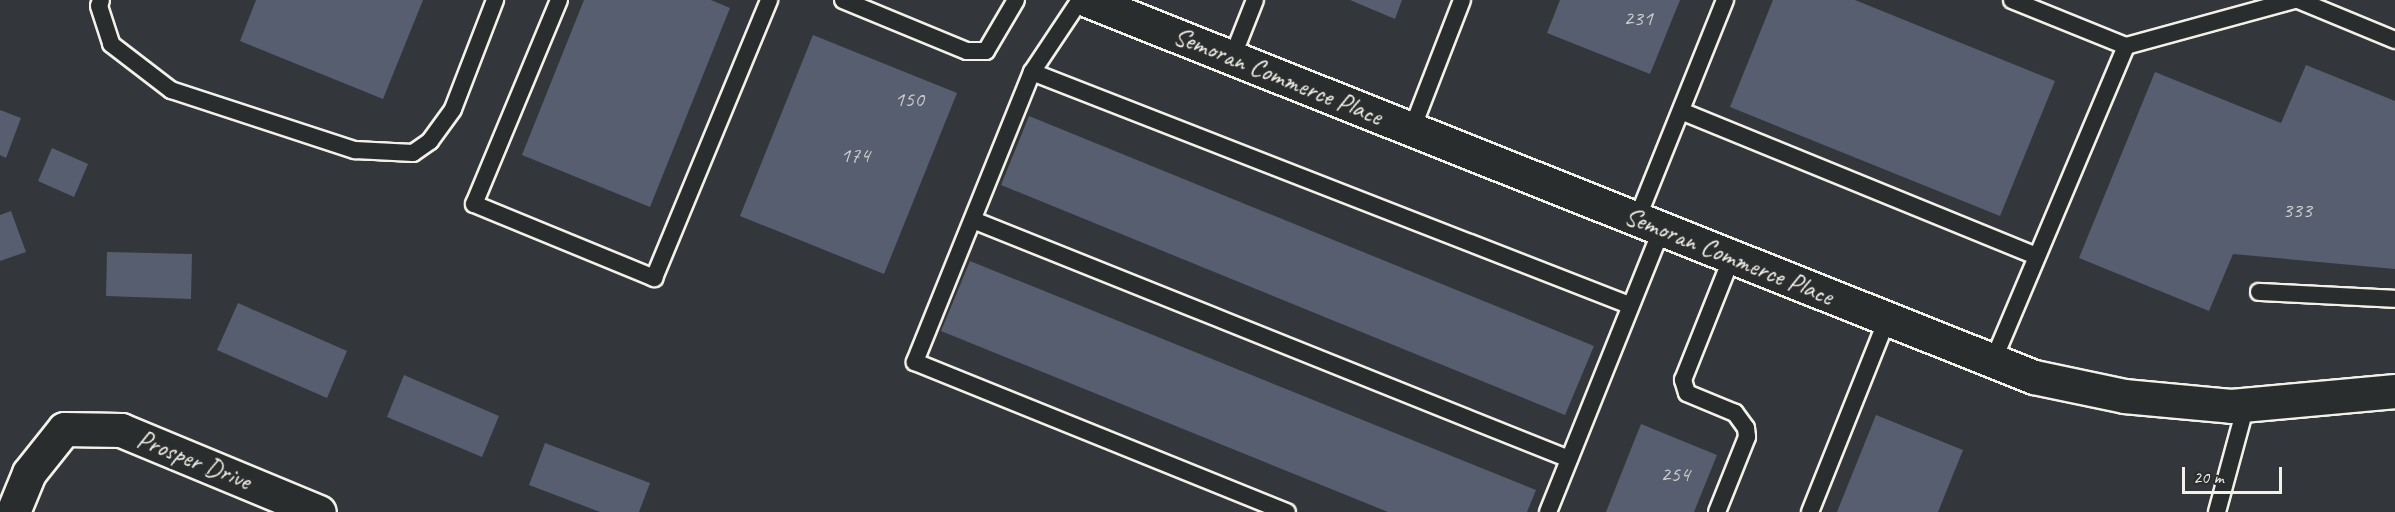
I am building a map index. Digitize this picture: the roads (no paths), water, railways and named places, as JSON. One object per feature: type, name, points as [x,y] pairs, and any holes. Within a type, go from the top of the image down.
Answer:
[{"type":"street","name":"Semoran Commerce Place","points":[[1087,0],[2034,377],[2124,396],[2247,405],[2395,391]]},
{"type":"street","name":"Prosper Drive","points":[[13,512],[29,473],[64,429],[121,430],[319,512]]},
{"type":"lane","points":[[101,0],[99,6],[111,44],[171,90],[355,150],[412,153],[430,141],[453,109],[495,0]]},
{"type":"lane","points":[[559,0],[474,204],[654,278],[770,0]]},
{"type":"lane","points":[[843,0],[967,51],[986,51],[1016,0]]},
{"type":"lane","points":[[1080,0],[1032,72],[915,362],[1287,512]]},
{"type":"lane","points":[[1232,58],[1256,0]]},
{"type":"lane","points":[[1412,129],[1462,0]]},
{"type":"lane","points":[[1548,512],[1629,305],[1681,111],[1725,0]]},
{"type":"lane","points":[[2012,0],[2126,46],[2296,0],[2395,40]]},
{"type":"lane","points":[[1993,361],[2126,46]]},
{"type":"lane","points":[[1032,72],[1629,305]]},
{"type":"lane","points":[[1681,111],[2037,256]]},
{"type":"lane","points":[[973,220],[1569,459]]},
{"type":"lane","points":[[1717,512],[1747,437],[1746,428],[1736,413],[1687,393],[1683,380],[1732,257]]},
{"type":"lane","points":[[2259,292],[2395,299]]},
{"type":"lane","points":[[1810,512],[1887,319]]},
{"type":"lane","points":[[2218,512],[2247,405]]}]
